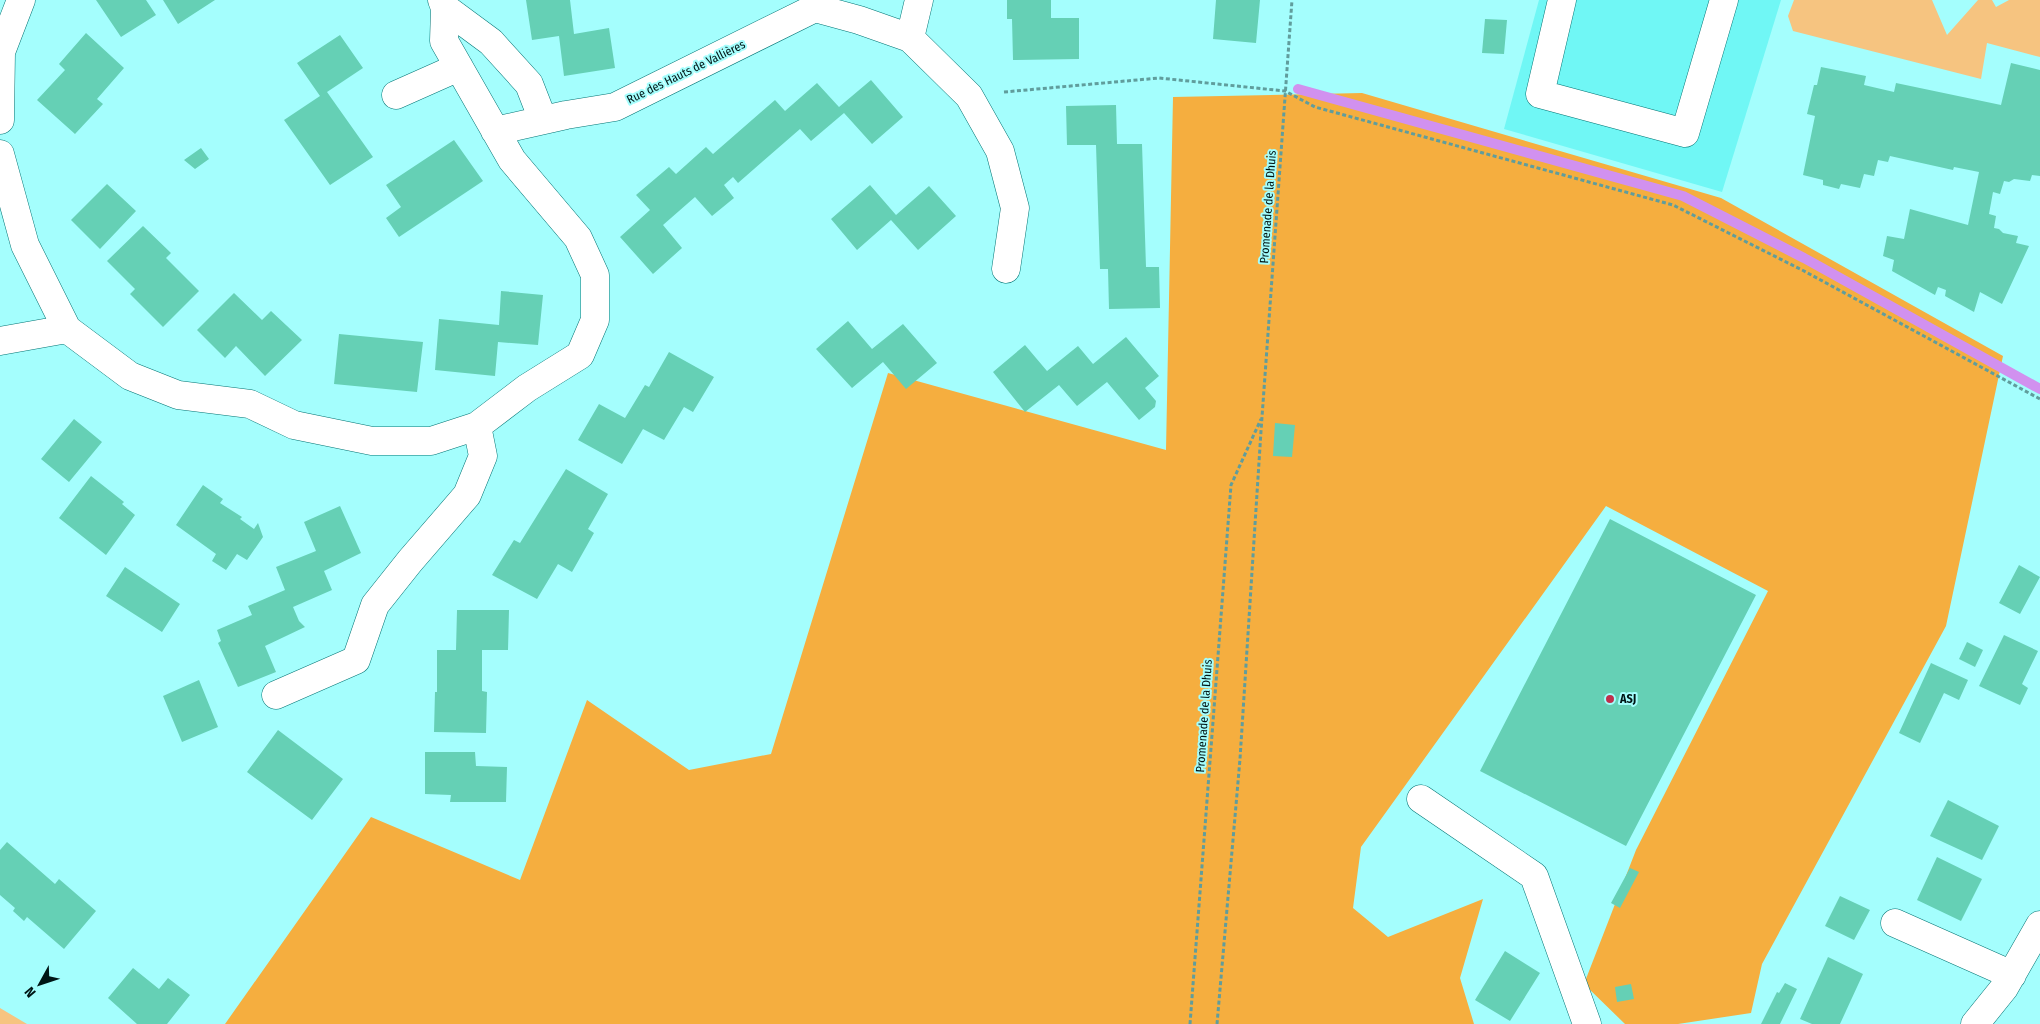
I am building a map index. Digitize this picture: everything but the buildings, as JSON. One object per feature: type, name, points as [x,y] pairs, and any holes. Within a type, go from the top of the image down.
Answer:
[{"type":"street","points":[[0,120],[1,52],[21,0]]},
{"type":"street","points":[[910,38],[919,0]]},
{"type":"street","points":[[1562,0],[1540,94],[1685,133],[1724,0]]},
{"type":"street","points":[[443,4],[491,42],[529,84],[543,120]]},
{"type":"street","points":[[0,154],[25,245],[67,329],[130,376],[178,394],[250,404],[294,425],[372,441],[431,441],[477,426],[527,388],[580,355],[595,320],[595,275],[578,238],[512,160],[444,41],[443,4]]},
{"type":"street","points":[[813,4],[910,38],[969,96],[1000,151],[1015,208],[1006,269]]},
{"type":"street","name":"Rue des Hauts de Vallières","points":[[496,131],[615,107],[813,4]]},
{"type":"street","points":[[396,95],[459,67]]},
{"type":"street","points":[[0,341],[67,329]]},
{"type":"street","points":[[276,696],[356,660],[375,606],[410,561],[468,495],[483,456],[477,426]]},
{"type":"street","points":[[1422,799],[1534,876],[1587,1024]]},
{"type":"street","points":[[1895,924],[2012,975]]},
{"type":"street","points":[[1975,1024],[2004,988],[2040,925]]},
{"type":"path","name":"Promenade de la Dhuis","points":[[1217,1024],[1240,759],[1284,92],[1292,0]]},
{"type":"path","points":[[969,96],[1159,78],[1284,92],[1315,106],[1673,205],[1804,271],[2040,399]]},
{"type":"path","name":"Promenade de la Dhuis","points":[[1190,1024],[1231,485],[1262,416]]},
{"type":"shaded area","points":[[1539,0],[1781,0],[1722,192],[1504,129]]},
{"type":"shaded area","points":[[1794,0],[1932,0],[1947,35],[1978,0],[1992,0],[1996,7],[2009,0],[2040,0],[2040,57],[1987,43],[1981,79],[1793,31],[1788,16]]},
{"type":"shaded area","points":[[1362,93],[1721,198],[2003,356],[1946,626],[1762,964],[1751,1013],[1678,1024],[1625,1024],[1584,984],[1636,850],[1768,591],[1606,506],[1361,847],[1353,908],[1388,937],[1483,899],[1460,978],[1474,1024],[225,1024],[371,817],[520,880],[587,700],[689,770],[771,754],[888,373],[1166,450],[1173,97]]},
{"type":"shaded area","points":[[0,1008],[27,1024],[0,1024]]},
{"type":"waterway","points":[[1298,89],[1683,196],[1804,258],[2040,389]]},
{"type":"place","name":"ASJ","points":[[1610,699]]}]
